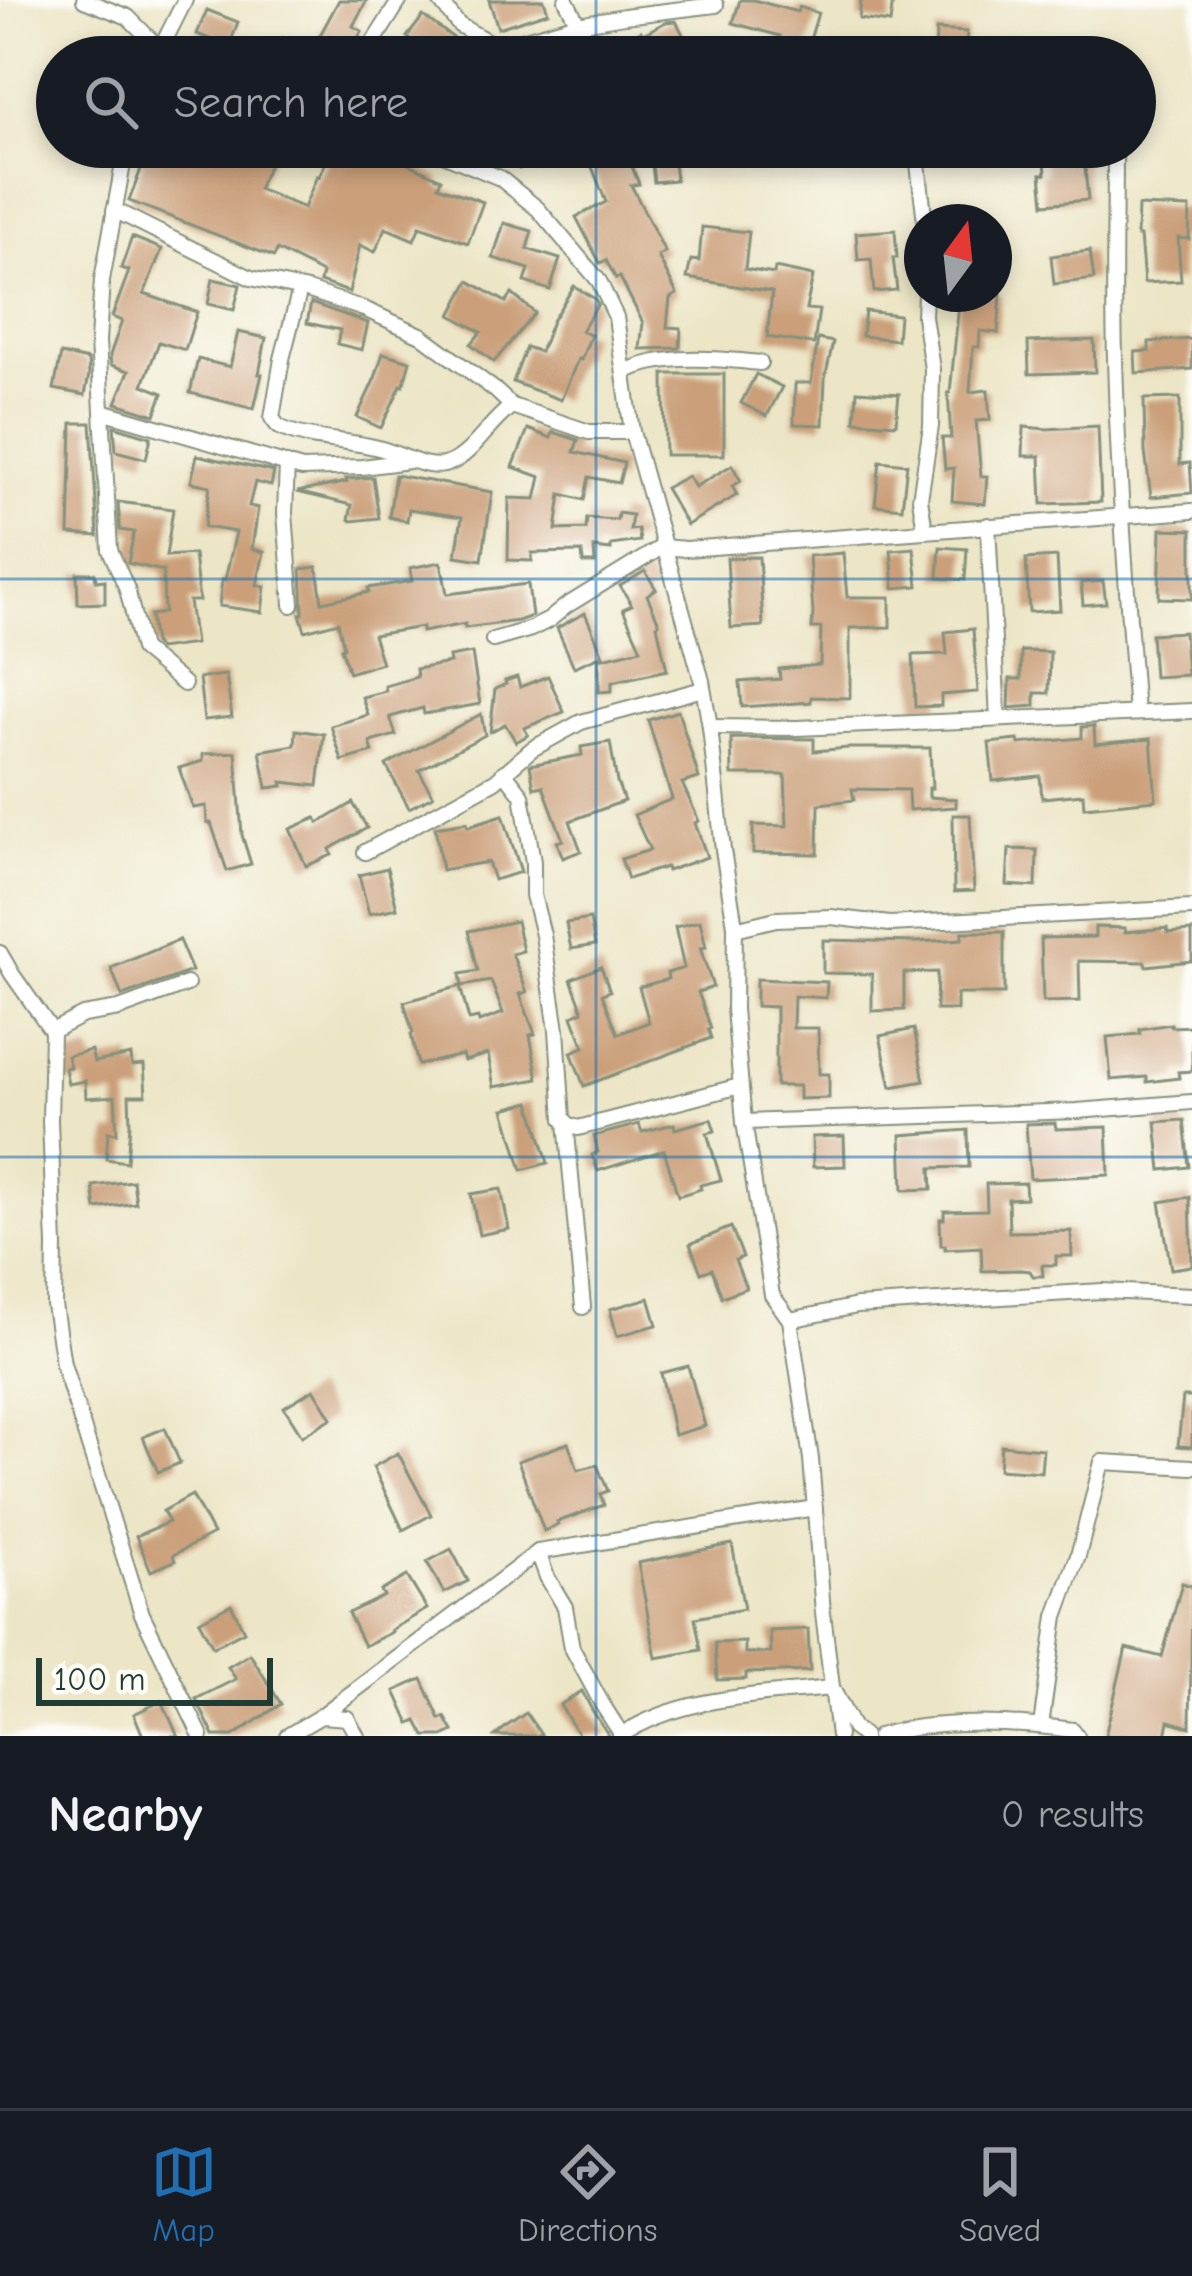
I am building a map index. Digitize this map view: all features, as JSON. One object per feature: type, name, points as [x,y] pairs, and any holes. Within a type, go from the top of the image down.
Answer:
[{"type":"street","points":[[84,0],[128,17],[144,36]]},
{"type":"street","points":[[167,36],[184,0]]},
{"type":"street","points":[[377,36],[400,0]]},
{"type":"street","points":[[439,0],[459,25],[478,36]]},
{"type":"street","points":[[566,0],[578,24]]},
{"type":"street","points":[[536,36],[624,16],[716,5]]},
{"type":"street","points":[[124,168],[99,320],[110,550],[127,589],[142,649],[184,684]]},
{"type":"street","points":[[476,168],[500,178],[538,209],[599,281],[616,317],[632,432],[703,688],[735,928],[734,1009],[744,1122],[772,1295],[790,1320],[811,1459],[838,1736]]},
{"type":"street","points":[[919,168],[923,204]]},
{"type":"street","points":[[1114,168],[1121,515],[1136,713]]},
{"type":"street","points":[[114,210],[251,278],[364,309],[422,335],[512,406],[589,432],[632,432]]},
{"type":"street","points":[[300,289],[272,418],[288,431],[352,441],[409,461]]},
{"type":"street","points":[[924,312],[932,369],[931,426],[920,499],[925,530]]},
{"type":"street","points":[[625,371],[640,363],[760,362]]},
{"type":"street","points":[[102,411],[302,469],[454,462],[512,406]]},
{"type":"street","points":[[287,464],[285,513],[292,605]]},
{"type":"street","points":[[493,640],[549,620],[662,547],[686,549],[1192,511]]},
{"type":"street","points":[[988,525],[998,719]]},
{"type":"street","points":[[365,852],[495,781],[532,749],[581,722],[703,688]]},
{"type":"street","points":[[710,727],[797,728],[1192,711]]},
{"type":"street","points":[[505,772],[522,796],[533,862],[532,896],[543,935],[557,1030],[583,1307]]},
{"type":"street","points":[[735,928],[831,916],[890,924],[1192,908]]},
{"type":"street","points":[[0,952],[52,1031],[54,1305],[63,1364],[142,1614],[201,1736]]},
{"type":"street","points":[[52,1031],[82,1015],[119,1009],[187,984]]},
{"type":"street","points":[[566,1122],[578,1128],[740,1086]]},
{"type":"street","points":[[744,1122],[1077,1111],[1192,1102]]},
{"type":"street","points":[[790,1320],[857,1306],[1102,1292],[1192,1295]]},
{"type":"street","points":[[1041,1726],[1056,1616],[1078,1556],[1102,1462],[1192,1467]]},
{"type":"street","points":[[287,1736],[321,1716],[538,1552],[814,1508]]},
{"type":"street","points":[[538,1552],[565,1607],[572,1648],[621,1736],[642,1721],[689,1707],[832,1688]]},
{"type":"street","points":[[832,1688],[853,1728],[864,1736]]},
{"type":"street","points":[[321,1716],[346,1718],[357,1736]]},
{"type":"street","points":[[879,1736],[904,1728],[964,1723],[1041,1726],[1073,1730],[1077,1736]]},
{"type":"building","points":[[339,0],[367,0],[353,26],[362,31],[359,36],[320,36]]},
{"type":"building","points":[[489,0],[544,0],[548,12],[498,28]]},
{"type":"building","points":[[740,0],[818,13],[811,36],[780,36],[733,23]]},
{"type":"building","points":[[861,0],[893,0],[890,23],[859,19]]},
{"type":"building","points":[[207,10],[238,22],[233,36],[197,34]]},
{"type":"building","points":[[423,16],[451,36],[408,36]]},
{"type":"building","points":[[676,21],[684,36],[631,36],[643,34]]},
{"type":"building","points":[[936,30],[967,32],[967,36],[936,36]]},
{"type":"building","points":[[141,168],[268,168],[258,189],[304,208],[323,168],[418,168],[441,179],[438,186],[483,202],[468,243],[420,226],[414,240],[386,228],[375,252],[360,245],[349,292],[320,282],[322,273],[277,250],[274,257],[129,201]]},
{"type":"building","points":[[592,168],[633,168],[639,184],[631,185],[665,252],[658,256],[677,294],[670,298],[667,327],[681,328],[680,348],[640,349],[643,323],[620,277],[616,279],[606,260],[600,263],[576,217],[606,202]]},
{"type":"building","points":[[652,168],[675,168],[676,180],[654,182]]},
{"type":"building","points":[[1046,168],[1085,168],[1088,200],[1044,204],[1041,174],[1046,174]]},
{"type":"building","points":[[1138,206],[1190,208],[1189,239],[1178,238],[1181,281],[1144,283]]},
{"type":"building","points":[[504,223],[532,231],[527,249],[560,259],[550,290],[525,282],[529,269],[493,258]]},
{"type":"building","points":[[702,227],[749,232],[745,269],[774,274],[775,268],[813,276],[806,309],[819,310],[814,344],[767,337],[772,292],[687,278],[691,260],[699,261]]},
{"type":"building","points":[[895,230],[897,290],[874,292],[871,259],[858,260],[856,233]]},
{"type":"building","points":[[132,237],[162,249],[144,294],[197,312],[185,350],[159,342],[143,385],[163,393],[155,415],[116,403],[129,371],[111,365],[122,321],[112,317],[129,271],[121,268]]},
{"type":"building","points":[[1090,251],[1094,279],[1054,284],[1051,256]]},
{"type":"building","points":[[213,279],[240,285],[234,310],[208,304]]},
{"type":"building","points":[[469,281],[506,302],[512,294],[535,313],[494,362],[471,344],[481,332],[451,315]]},
{"type":"building","points":[[574,286],[598,304],[581,331],[591,335],[561,400],[513,382],[526,347],[540,352]]},
{"type":"building","points":[[311,303],[368,323],[362,350],[337,344],[340,330],[307,323]]},
{"type":"building","points":[[865,311],[899,315],[897,340],[862,336]]},
{"type":"building","points":[[958,312],[1000,312],[998,333],[980,331],[979,347],[973,347],[970,392],[988,390],[990,420],[976,421],[981,476],[987,476],[985,504],[952,501],[954,468],[945,469],[942,438],[951,438]]},
{"type":"building","points":[[238,332],[266,338],[254,409],[190,393],[198,359],[230,367]]},
{"type":"building","points":[[818,339],[833,342],[823,425],[794,424],[795,383],[811,383]]},
{"type":"building","points":[[1192,339],[1192,369],[1136,373],[1135,352],[1149,351],[1149,342]]},
{"type":"building","points":[[1094,340],[1095,372],[1029,374],[1028,342]]},
{"type":"building","points":[[383,353],[410,361],[381,428],[357,417]]},
{"type":"building","points":[[61,354],[88,360],[85,395],[54,389]]},
{"type":"building","points":[[664,374],[724,374],[724,455],[665,455]]},
{"type":"building","points":[[756,374],[782,387],[767,416],[741,403]]},
{"type":"building","points":[[857,391],[899,394],[896,424],[855,421]]},
{"type":"building","points":[[1180,398],[1180,464],[1190,463],[1192,493],[1151,497],[1144,399]]},
{"type":"building","points":[[72,423],[91,423],[98,536],[69,534]]},
{"type":"building","points":[[114,426],[151,437],[146,459],[116,451]]},
{"type":"building","points":[[1098,426],[1101,502],[1042,504],[1040,456],[1023,456],[1024,427]]},
{"type":"building","points":[[528,429],[551,438],[553,432],[578,440],[574,452],[624,463],[619,483],[589,477],[584,500],[561,494],[556,530],[586,529],[587,518],[617,520],[618,513],[632,515],[630,530],[638,529],[640,541],[611,545],[611,550],[594,548],[595,563],[583,563],[582,552],[532,553],[532,561],[508,560],[509,498],[536,499],[541,477],[513,467]]},
{"type":"building","points":[[197,455],[274,472],[271,486],[255,482],[249,506],[258,508],[252,549],[264,552],[257,585],[265,586],[262,612],[219,606],[236,532],[204,527],[210,486],[191,482]]},
{"type":"building","points":[[880,461],[907,464],[902,508],[875,505]]},
{"type":"building","points":[[732,465],[741,481],[732,486],[737,495],[687,525],[665,488],[688,476],[695,487]]},
{"type":"building","points":[[395,475],[492,492],[482,560],[456,556],[462,517],[409,509],[407,521],[389,517]]},
{"type":"building","points":[[373,477],[379,518],[352,521],[352,505],[297,492],[346,479]]},
{"type":"building","points":[[118,502],[173,509],[166,556],[194,554],[199,601],[189,601],[195,644],[159,649],[154,644],[150,615],[164,613],[163,571],[128,563],[134,532],[120,530]]},
{"type":"building","points":[[1161,529],[1192,530],[1192,599],[1159,598]]},
{"type":"building","points":[[940,547],[967,549],[965,580],[938,578]]},
{"type":"building","points":[[914,548],[918,586],[894,588],[891,550]]},
{"type":"building","points":[[843,553],[847,597],[890,597],[890,627],[850,628],[850,698],[811,697],[811,702],[742,707],[740,682],[780,679],[779,669],[820,665],[821,628],[812,628],[809,556]]},
{"type":"building","points":[[759,557],[763,626],[731,628],[727,558]]},
{"type":"building","points":[[1057,557],[1060,610],[1029,612],[1026,559]]},
{"type":"building","points":[[441,562],[447,594],[528,584],[532,616],[465,628],[465,624],[422,632],[422,627],[373,635],[382,663],[349,673],[338,622],[305,631],[300,614],[301,569],[317,567],[322,602],[412,581],[410,568]]},
{"type":"building","points":[[645,571],[656,589],[647,595],[659,623],[667,670],[612,682],[612,691],[599,692],[599,659],[641,649],[623,609],[632,605],[620,586]]},
{"type":"building","points":[[77,573],[95,573],[96,581],[105,580],[105,603],[78,604]]},
{"type":"building","points":[[1103,581],[1106,603],[1083,605],[1081,583]]},
{"type":"building","points":[[585,613],[603,655],[574,667],[557,628]]},
{"type":"building","points":[[973,629],[978,692],[941,695],[941,706],[915,707],[913,655],[947,654],[945,632]]},
{"type":"building","points":[[1184,632],[1187,675],[1154,677],[1151,634]]},
{"type":"building","points":[[1021,651],[1050,652],[1049,693],[1035,693],[1035,706],[1009,708],[1010,679],[1021,679]]},
{"type":"building","points":[[472,653],[480,704],[424,714],[423,708],[390,717],[396,735],[370,742],[373,752],[342,761],[331,726],[368,715],[362,697],[417,677],[416,669]]},
{"type":"building","points":[[226,675],[232,717],[204,720],[199,678]]},
{"type":"building","points":[[548,676],[564,712],[524,728],[528,735],[516,742],[505,724],[490,732],[495,689],[517,677],[520,687]]},
{"type":"building","points":[[678,711],[699,778],[682,783],[699,821],[695,823],[707,857],[628,879],[621,859],[650,850],[634,815],[672,799],[648,720]]},
{"type":"building","points":[[481,714],[485,735],[419,770],[433,796],[409,808],[386,765]]},
{"type":"building","points":[[1094,726],[1095,744],[1151,739],[1156,800],[1084,807],[1083,794],[1042,798],[1040,776],[993,781],[989,743],[1082,738],[1082,727]]},
{"type":"building","points":[[296,730],[324,734],[318,786],[282,782],[283,786],[267,788],[260,751],[295,745]]},
{"type":"building","points":[[731,738],[814,739],[814,751],[930,748],[929,797],[956,799],[956,807],[909,810],[908,790],[852,789],[854,800],[819,804],[818,854],[753,853],[753,825],[787,826],[785,775],[732,775]]},
{"type":"building","points":[[610,742],[624,801],[570,821],[581,851],[563,858],[557,842],[563,840],[543,786],[534,788],[530,765],[582,755],[581,747]]},
{"type":"building","points":[[236,752],[242,835],[251,864],[227,871],[211,823],[207,823],[206,806],[193,808],[179,768],[203,761],[203,754]]},
{"type":"building","points":[[353,803],[367,828],[330,849],[332,855],[306,866],[290,829],[316,818],[319,823]]},
{"type":"building","points":[[503,815],[521,872],[494,880],[488,862],[442,870],[435,827],[467,822],[468,826]]},
{"type":"building","points":[[953,815],[970,815],[974,891],[954,892]]},
{"type":"building","points":[[1009,849],[1037,850],[1036,887],[1007,885]]},
{"type":"building","points":[[387,868],[397,908],[369,914],[359,875]]},
{"type":"building","points":[[590,919],[595,945],[571,949],[566,923]]},
{"type":"building","points":[[516,921],[523,951],[512,954],[527,992],[520,994],[535,1034],[530,1035],[538,1079],[494,1087],[488,1054],[418,1065],[404,1002],[460,986],[469,1020],[478,1018],[479,1022],[503,1013],[491,981],[462,986],[460,974],[478,971],[469,931]]},
{"type":"building","points":[[700,921],[706,947],[700,948],[713,987],[698,992],[711,1038],[584,1086],[571,1052],[584,1047],[572,1016],[583,1011],[571,979],[601,967],[610,991],[602,994],[618,1034],[649,1022],[639,987],[668,979],[667,973],[684,968],[675,927]]},
{"type":"building","points":[[1095,927],[1125,928],[1125,932],[1192,931],[1192,961],[1146,966],[1145,962],[1079,961],[1080,1001],[1043,1002],[1041,938],[1095,937]]},
{"type":"building","points":[[962,932],[1004,932],[1004,994],[957,994],[957,1010],[936,1010],[937,972],[904,973],[904,1010],[872,1011],[872,974],[823,973],[823,940],[917,942],[962,939]]},
{"type":"building","points":[[179,940],[192,971],[122,996],[111,968]]},
{"type":"building","points":[[756,979],[827,982],[826,998],[794,996],[793,1028],[818,1028],[819,1074],[829,1074],[829,1098],[799,1099],[799,1086],[776,1086],[776,1007],[756,1006]]},
{"type":"building","points":[[1192,1026],[1192,1071],[1178,1072],[1179,1078],[1147,1082],[1147,1077],[1111,1080],[1107,1037],[1140,1034],[1140,1029]]},
{"type":"building","points":[[914,1029],[924,1081],[891,1087],[880,1036]]},
{"type":"building","points":[[91,1050],[94,1062],[131,1055],[132,1066],[144,1065],[146,1095],[129,1095],[127,1162],[106,1159],[108,1132],[117,1133],[115,1096],[86,1098],[85,1081],[68,1084],[67,1056]]},
{"type":"building","points":[[530,1102],[548,1163],[522,1170],[504,1109]]},
{"type":"building","points":[[711,1119],[715,1131],[707,1133],[721,1180],[678,1196],[664,1150],[598,1171],[592,1155],[598,1152],[594,1136],[639,1124],[642,1132]]},
{"type":"building","points":[[1184,1120],[1189,1167],[1161,1170],[1156,1122]]},
{"type":"building","points":[[1055,1123],[1056,1129],[1107,1127],[1109,1175],[1030,1179],[1026,1124]]},
{"type":"building","points":[[968,1130],[969,1167],[931,1168],[932,1189],[903,1190],[901,1135]]},
{"type":"building","points":[[844,1136],[845,1166],[813,1167],[812,1137]]},
{"type":"building","points":[[133,1181],[136,1203],[96,1209],[93,1186]]},
{"type":"building","points":[[1025,1183],[1026,1198],[1008,1199],[1009,1232],[1071,1231],[1072,1256],[1056,1256],[1056,1265],[1042,1265],[1043,1276],[1033,1276],[1020,1270],[982,1271],[981,1247],[945,1249],[941,1245],[944,1211],[987,1210],[986,1184]]},
{"type":"building","points":[[501,1189],[509,1229],[479,1235],[471,1194]]},
{"type":"building","points":[[1190,1197],[1192,1266],[1171,1269],[1160,1202]]},
{"type":"building","points":[[731,1227],[743,1257],[735,1260],[746,1288],[722,1297],[712,1269],[701,1273],[690,1244]]},
{"type":"building","points":[[649,1298],[657,1325],[617,1336],[610,1309]]},
{"type":"building","points":[[688,1366],[705,1426],[674,1435],[661,1373]]},
{"type":"building","points":[[314,1389],[332,1418],[302,1436],[284,1407]]},
{"type":"building","points":[[1183,1397],[1192,1397],[1192,1447],[1178,1446]]},
{"type":"building","points":[[165,1428],[180,1463],[158,1472],[143,1437]]},
{"type":"building","points":[[568,1443],[578,1470],[597,1465],[608,1491],[600,1494],[604,1505],[544,1531],[518,1461]]},
{"type":"building","points":[[1001,1445],[1043,1449],[1041,1472],[999,1469]]},
{"type":"building","points":[[398,1453],[431,1515],[403,1530],[373,1467]]},
{"type":"building","points":[[192,1495],[213,1534],[173,1555],[175,1561],[151,1571],[136,1536],[169,1522],[163,1511]]},
{"type":"building","points":[[732,1544],[744,1609],[695,1618],[701,1650],[656,1658],[638,1563]]},
{"type":"building","points":[[451,1549],[468,1581],[444,1593],[427,1562]]},
{"type":"building","points":[[407,1576],[427,1609],[364,1646],[348,1613],[384,1596],[381,1591]]},
{"type":"building","points":[[1182,1583],[1192,1586],[1190,1727],[1169,1721],[1166,1736],[1105,1736],[1126,1648],[1162,1657]]},
{"type":"building","points":[[231,1604],[244,1631],[213,1647],[199,1621]]},
{"type":"building","points":[[808,1629],[810,1671],[746,1673],[746,1679],[717,1680],[715,1643],[745,1642],[745,1653],[771,1653],[770,1631]]},
{"type":"building","points":[[250,1654],[281,1704],[233,1736],[214,1736],[196,1699],[236,1679],[228,1667]]},
{"type":"building","points":[[422,1679],[440,1719],[445,1717],[453,1731],[443,1736],[425,1736],[417,1721],[410,1724],[395,1691]]},
{"type":"building","points":[[582,1691],[609,1736],[579,1736],[560,1705]]},
{"type":"building","points":[[162,1701],[178,1736],[143,1736],[134,1714]]},
{"type":"building","points":[[526,1713],[542,1736],[495,1736],[507,1726]]}]
